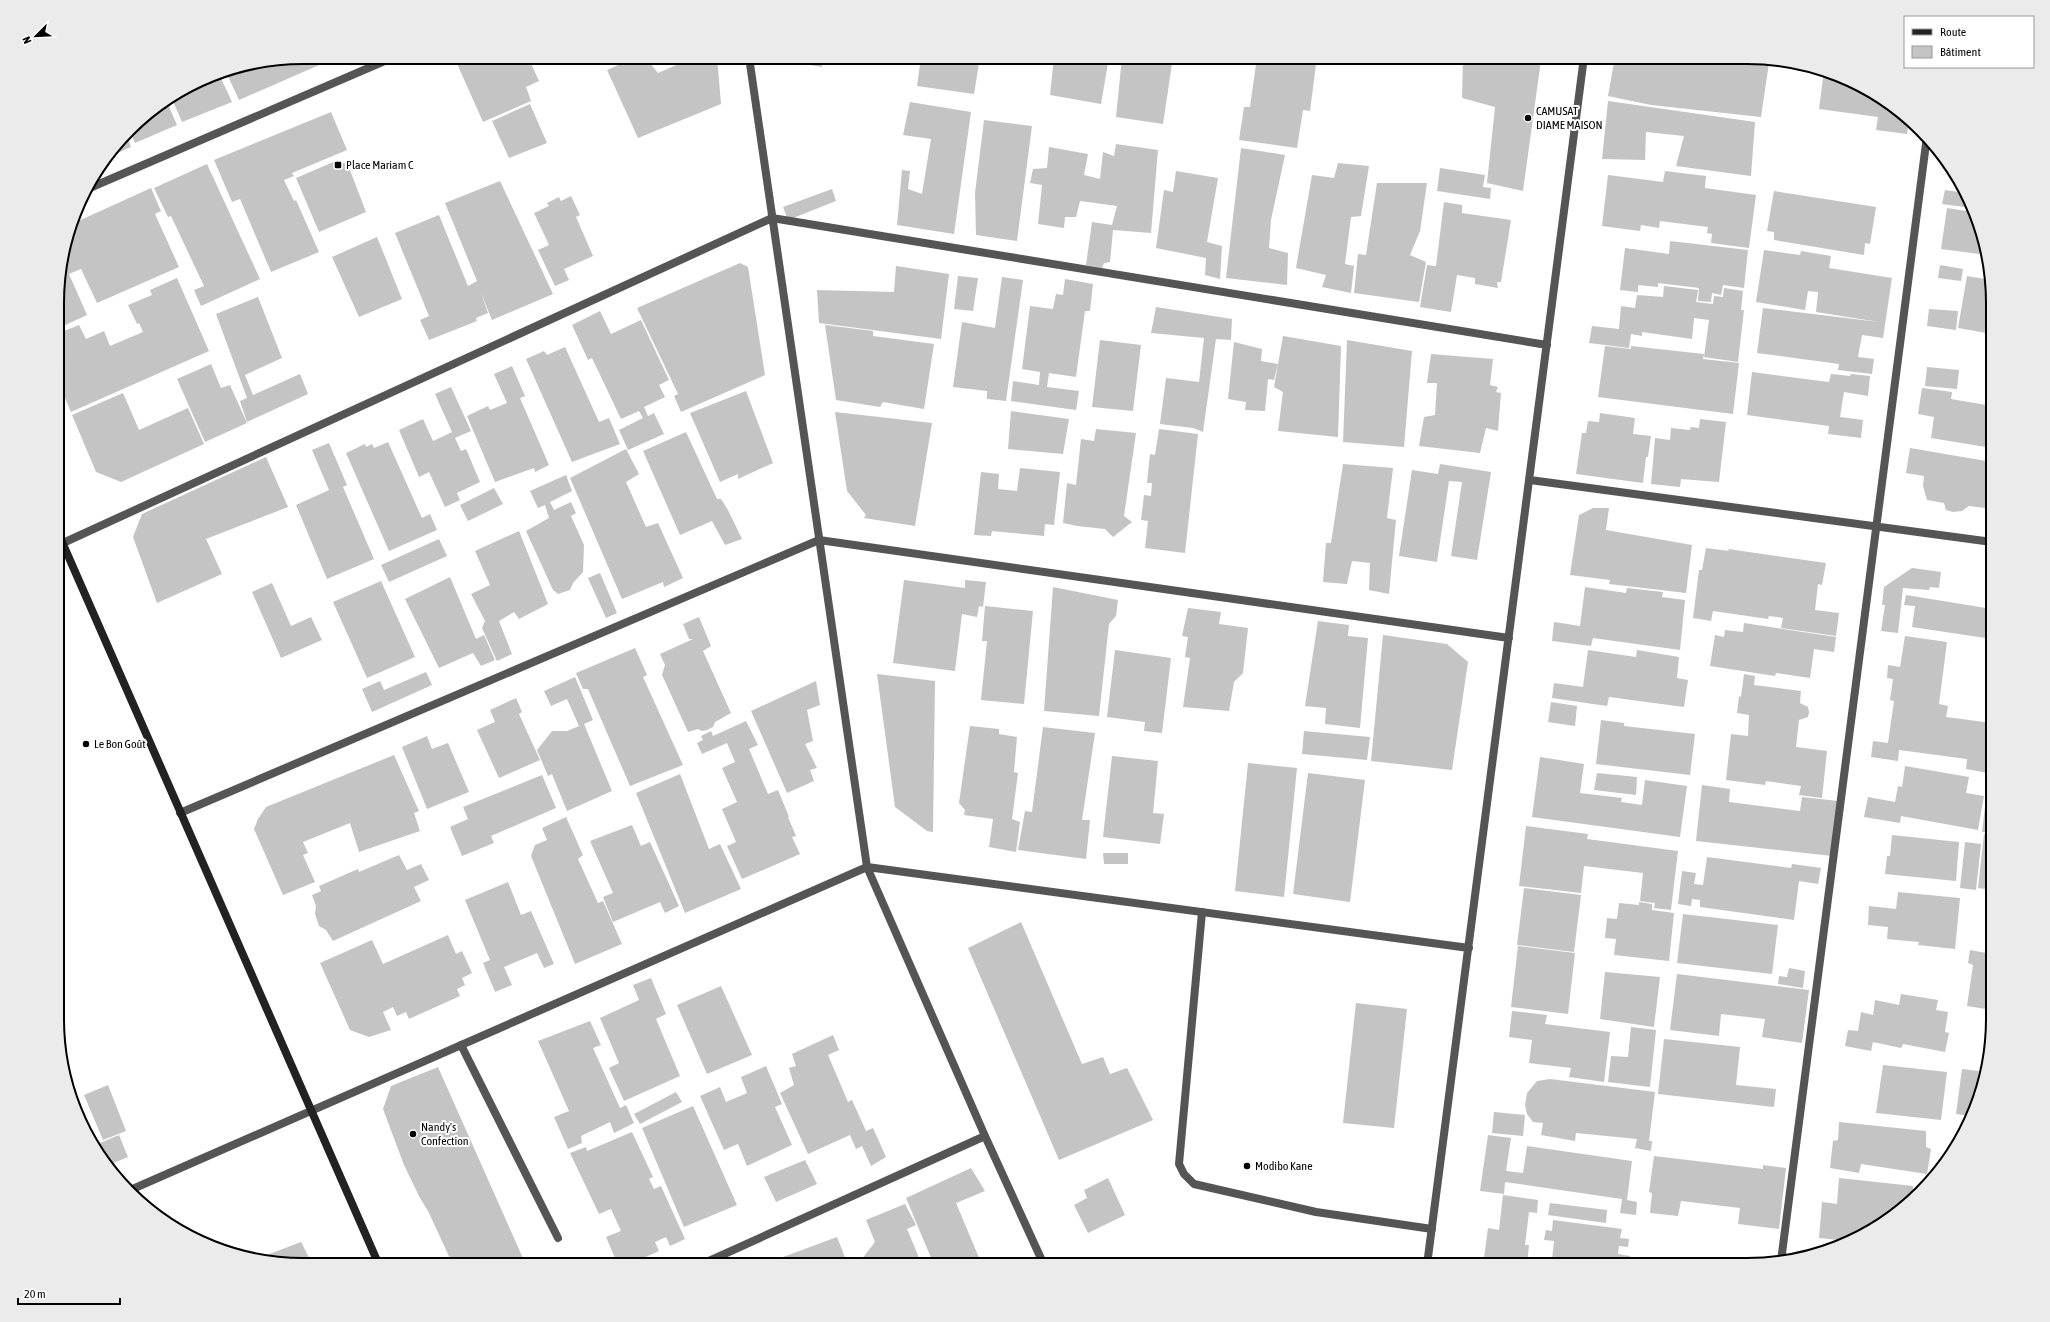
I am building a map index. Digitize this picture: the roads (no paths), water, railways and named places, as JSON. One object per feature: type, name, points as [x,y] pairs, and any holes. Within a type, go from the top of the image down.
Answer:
[{"type":"street","points":[[95,186],[378,64]]},
{"type":"street","points":[[750,64],[867,867],[985,1136],[1041,1258]]},
{"type":"street","points":[[1428,1258],[1583,64]]},
{"type":"street","points":[[1782,1255],[1926,144]]},
{"type":"street","points":[[64,543],[772,218],[1547,345]]},
{"type":"street","points":[[1530,480],[1986,541]]},
{"type":"street","points":[[180,813],[819,540],[1509,638]]},
{"type":"street","points":[[64,545],[376,1258]]},
{"type":"street","points":[[134,1188],[867,867],[1469,948]]},
{"type":"street","points":[[1202,912],[1179,1164],[1184,1174],[1194,1184],[1316,1212],[1432,1229]]},
{"type":"street","points":[[461,1045],[558,1238]]},
{"type":"street","points":[[715,1258],[985,1136]]},
{"type":"place","name":"CAMUSAT DIAME MAISON","points":[[1528,118]]},
{"type":"place","name":"Place Mariam C","points":[[338,165]]},
{"type":"place","name":"Le Bon Goût","points":[[86,744]]},
{"type":"place","name":"Nandy's Confection","points":[[413,1134]]},
{"type":"place","name":"Modibo Kane","points":[[1247,1166]]}]
